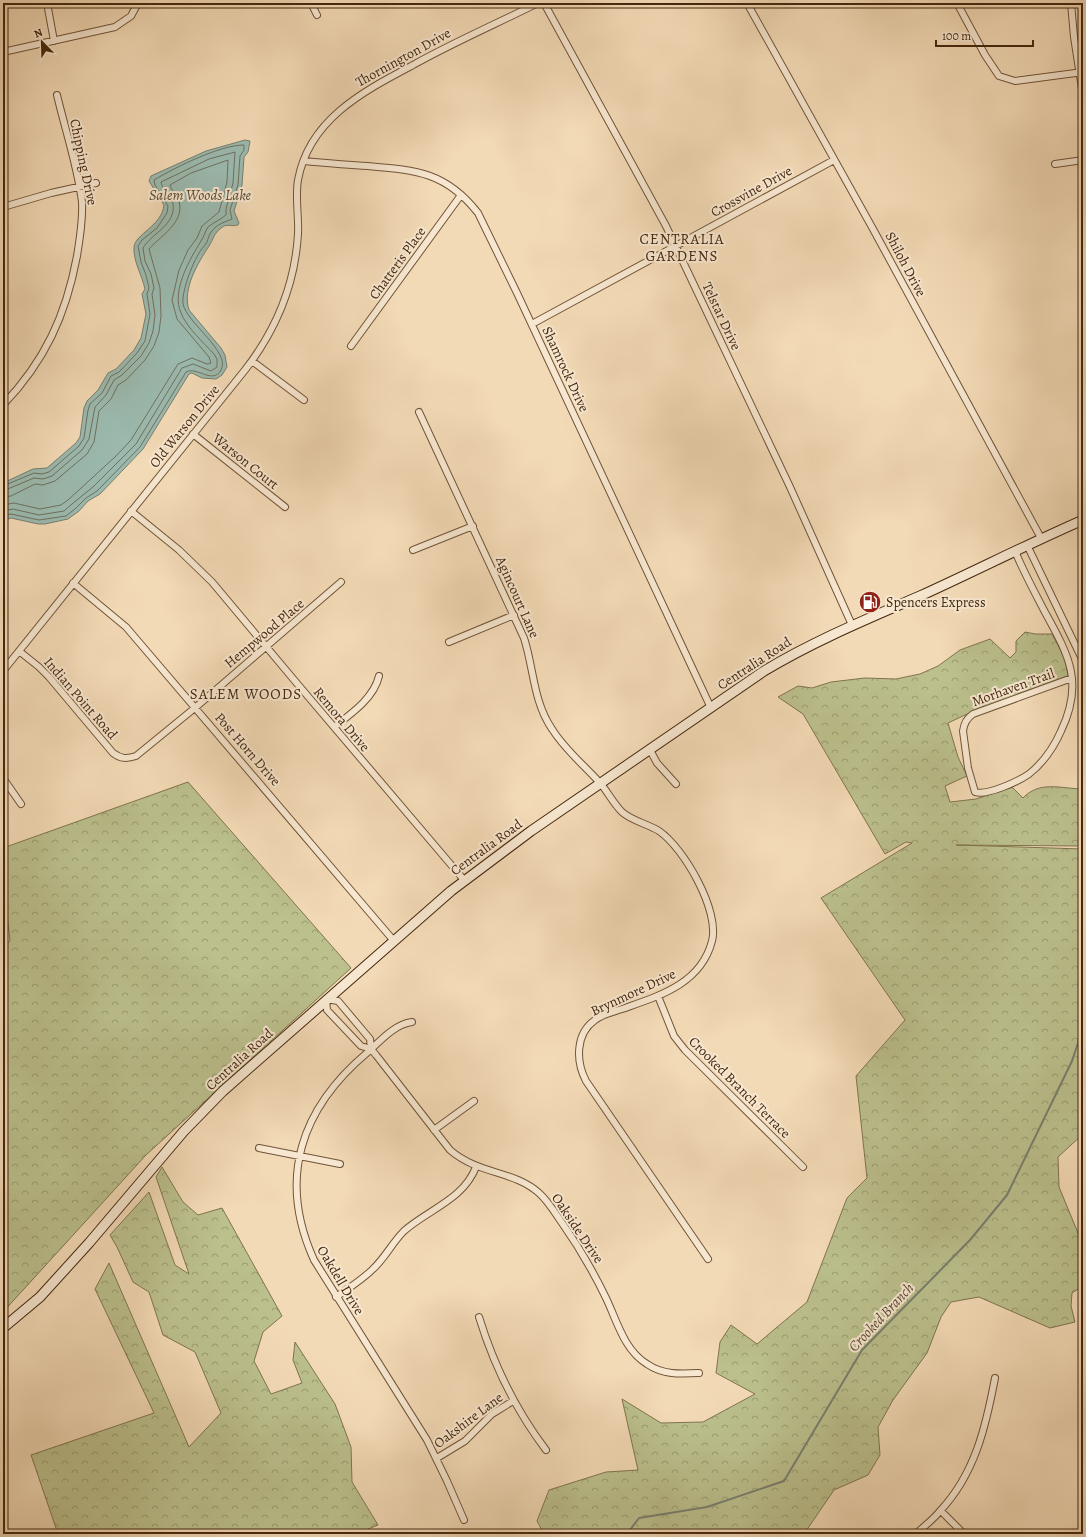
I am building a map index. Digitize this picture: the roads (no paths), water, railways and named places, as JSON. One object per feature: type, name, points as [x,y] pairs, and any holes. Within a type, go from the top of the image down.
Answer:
[{"type":"main road","name":"Centralia Road","points":[[3,1328],[24,1312],[51,1286],[211,1103],[326,1000],[464,880],[788,656],[852,625],[921,595],[1041,538],[1083,520]]},
{"type":"street","points":[[47,3],[54,41]]},
{"type":"street","points":[[3,52],[115,27],[131,16],[138,3]]},
{"type":"street","points":[[311,3],[317,15]]},
{"type":"street","name":"Thornington Drive","points":[[304,161],[316,137],[324,126],[356,97],[473,33],[538,3]]},
{"type":"street","name":"Telstar Drive","points":[[544,3],[645,186],[676,246],[790,487],[852,625]]},
{"type":"street","name":"Shiloh Drive","points":[[748,3],[1041,538]]},
{"type":"street","points":[[957,3],[985,55],[999,76],[1015,81],[1081,72]]},
{"type":"street","points":[[1071,3],[1083,95]]},
{"type":"street","name":"Chipping Drive","points":[[3,405],[28,376],[45,351],[67,301],[74,273],[82,220],[79,186],[57,95]]},
{"type":"street","name":"Crossvine Drive","points":[[532,324],[834,160]]},
{"type":"street","points":[[1055,164],[1083,160]]},
{"type":"street","name":"Shamrock Drive","points":[[304,161],[418,171],[442,181],[470,202],[485,224],[711,708]]},
{"type":"street","name":"Old Warson Drive","points":[[3,671],[252,361],[271,331],[289,287],[295,260],[298,233],[298,181],[304,161]]},
{"type":"street","points":[[3,208],[79,186],[96,183]]},
{"type":"street","name":"Chatteris Place","points":[[351,346],[462,195]]},
{"type":"street","points":[[252,361],[304,400]]},
{"type":"street","name":"Agincourt Lane","points":[[419,412],[514,615],[528,652],[535,693],[545,717],[560,741],[601,784]]},
{"type":"street","name":"Warson Court","points":[[193,434],[285,507]]},
{"type":"street","name":"Remora Drive","points":[[131,511],[196,565],[464,880]]},
{"type":"street","points":[[413,550],[473,526]]},
{"type":"street","points":[[1027,545],[1083,661]]},
{"type":"street","name":"Morhaven Trail","points":[[1016,550],[1029,582],[1064,648],[1072,678],[1069,711],[1057,739],[1043,761],[1034,770],[1016,783],[983,792],[975,792],[968,768],[963,731],[969,717],[973,714],[1072,678]]},
{"type":"street","name":"Hempwood Place","points":[[126,758],[136,756],[196,707],[267,648],[341,582]]},
{"type":"street","name":"Post Horn Drive","points":[[73,583],[126,627],[196,707],[394,941]]},
{"type":"street","points":[[449,642],[514,615]]},
{"type":"street","name":"Indian Point Road","points":[[19,651],[49,677],[112,753],[126,758]]},
{"type":"street","points":[[334,728],[372,693],[379,676]]},
{"type":"street","points":[[650,750],[657,763],[676,784]]},
{"type":"street","points":[[3,778],[21,804]]},
{"type":"street","name":"Brynmore Drive","points":[[601,784],[611,800],[623,813],[659,831],[671,841],[699,882],[711,911],[713,926],[712,941],[705,959],[694,973],[681,984],[658,996],[594,1021],[583,1036],[580,1044],[579,1061],[586,1081],[708,1259]]},
{"type":"street","name":"Crooked Branch Terrace","points":[[658,996],[674,1036],[685,1050],[803,1167]]},
{"type":"street","name":"Oakside Drive","points":[[371,1049],[361,1046],[327,1010],[326,1000],[338,1001],[370,1040],[371,1049],[450,1150],[466,1162],[476,1167],[518,1180],[540,1194],[566,1228],[586,1260],[626,1342],[638,1358],[655,1369],[670,1374],[699,1373]]},
{"type":"street","name":"Oakdell Drive","points":[[412,1022],[398,1027],[371,1049],[334,1084],[325,1096],[311,1121],[300,1156],[296,1184],[297,1203],[302,1231],[314,1260],[437,1458],[464,1520]]},
{"type":"street","points":[[434,1130],[474,1101]]},
{"type":"street","points":[[258,1148],[340,1164]]},
{"type":"street","points":[[336,1297],[373,1269],[393,1243],[414,1223],[457,1195],[470,1181],[476,1167]]},
{"type":"street","points":[[479,1317],[492,1357],[514,1401],[546,1450]]},
{"type":"street","points":[[916,1534],[941,1511],[950,1500],[976,1455],[986,1424],[995,1378]]},
{"type":"street","name":"Oakshire Lane","points":[[437,1458],[465,1441],[492,1414],[514,1401]]},
{"type":"street","points":[[941,1511],[964,1534]]},
{"type":"water","name":"Salem Woods Lake","points":[[245,140],[250,141],[248,152],[244,157],[242,185],[234,211],[239,223],[238,225],[233,226],[227,225],[217,232],[192,276],[189,285],[187,302],[189,310],[221,348],[225,355],[227,367],[222,375],[216,379],[202,378],[192,373],[189,374],[143,449],[100,494],[88,501],[79,511],[68,519],[45,524],[38,524],[11,518],[3,521],[3,483],[33,469],[47,468],[76,443],[80,437],[84,408],[87,401],[98,390],[108,373],[116,369],[134,350],[141,338],[146,314],[142,294],[145,289],[135,258],[134,247],[135,242],[159,219],[164,205],[149,181],[151,176],[206,151]]},
{"type":"waterway","name":"Crooked Branch","points":[[627,1534],[639,1518],[707,1507],[784,1481],[862,1350],[970,1240],[1007,1195],[1072,1061],[1083,1028]]},
{"type":"place","name":"Spencers Express","points":[[870,602]]},
{"type":"district","name":"CENTRALIA GARDENS","points":[[682,248]]},
{"type":"district","name":"SALEM WOODS","points":[[246,694]]}]
